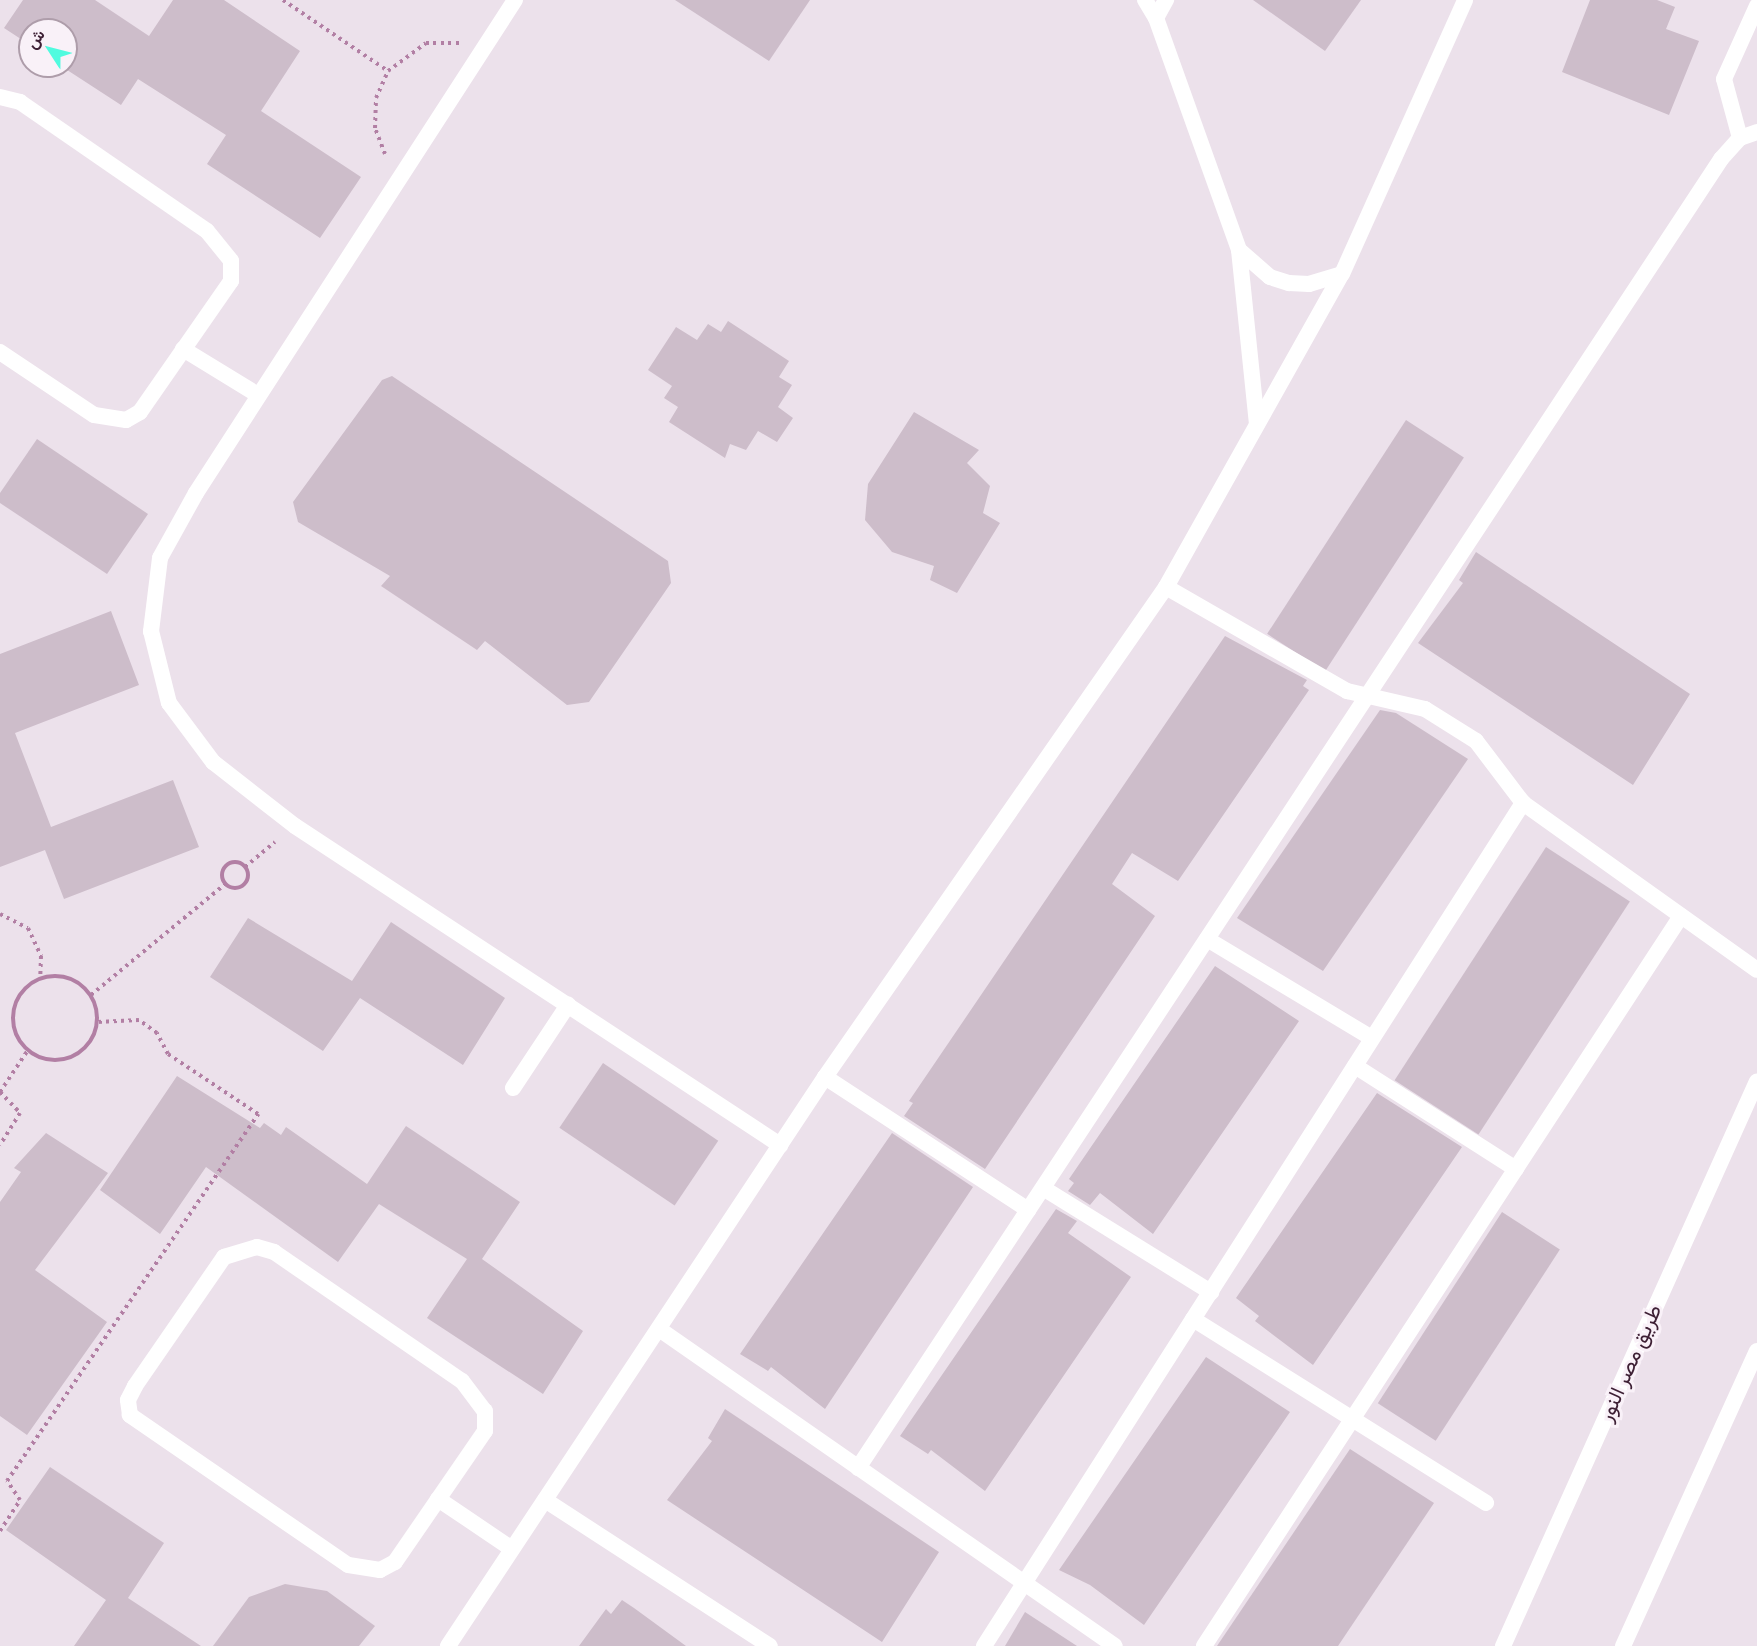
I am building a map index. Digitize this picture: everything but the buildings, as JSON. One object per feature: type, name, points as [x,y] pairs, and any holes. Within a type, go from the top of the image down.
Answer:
[{"type":"street","points":[[515,0],[395,180],[258,395],[160,558],[151,631],[169,703],[213,762],[295,826],[780,1145]]},
{"type":"street","points":[[1145,0],[1156,18],[1239,250],[1257,424]]},
{"type":"street","points":[[1156,18],[1166,0]]},
{"type":"street","points":[[448,1646],[825,1077],[1166,587],[1342,274],[1465,0]]},
{"type":"street","points":[[1740,138],[1724,79],[1757,6]]},
{"type":"street","points":[[0,98],[20,102],[222,243],[231,261],[231,280],[140,412],[109,421],[0,352]]},
{"type":"street","points":[[858,1468],[1714,168],[1740,138],[1757,132]]},
{"type":"street","points":[[1239,250],[1262,271],[1289,283],[1309,284],[1342,274]]},
{"type":"street","points":[[183,349],[258,395]]},
{"type":"street","points":[[1166,587],[1347,691],[1425,709],[1476,741],[1523,802],[1757,970]]},
{"type":"street","points":[[984,1646],[1523,802]]},
{"type":"street","points":[[1204,1646],[1681,916]]},
{"type":"street","points":[[1207,939],[1372,1038]]},
{"type":"street","points":[[513,1088],[568,1005]]},
{"type":"street","points":[[1355,1066],[1516,1169]]},
{"type":"street","points":[[825,1077],[1028,1210]]},
{"type":"street","name":"طريق مصر النور","points":[[1503,1646],[1757,1081]]},
{"type":"street","points":[[1043,1188],[1210,1292]]},
{"type":"street","points":[[257,1247],[274,1252],[477,1393],[485,1411],[485,1431],[438,1499],[395,1562],[364,1571],[142,1426],[130,1416],[128,1400],[224,1257],[257,1247]]},
{"type":"street","points":[[1193,1319],[1486,1503]]},
{"type":"street","points":[[659,1329],[1115,1646]]},
{"type":"street","points":[[1623,1646],[1757,1351]]},
{"type":"street","points":[[438,1499],[512,1549]]},
{"type":"street","points":[[545,1500],[770,1646]]},
{"type":"path","points":[[283,0],[388,71]]},
{"type":"path","points":[[395,180],[375,128],[376,98],[388,71],[426,43],[450,40],[481,50]]},
{"type":"path","points":[[91,995],[225,884],[243,885],[245,867],[295,826]]},
{"type":"path","points":[[225,884],[226,865],[245,867]]},
{"type":"path","points":[[0,914],[28,928],[41,956],[40,979]]},
{"type":"path","points":[[69,978],[91,995],[97,1022],[91,1041],[73,1057],[49,1060],[28,1050],[18,1040],[14,1011],[27,986],[40,979],[69,978]]},
{"type":"path","points":[[0,1531],[20,1500],[7,1481],[258,1114],[168,1054],[158,1033],[139,1020],[97,1022]]},
{"type":"path","points":[[0,1145],[20,1113],[0,1092],[28,1050]]}]
